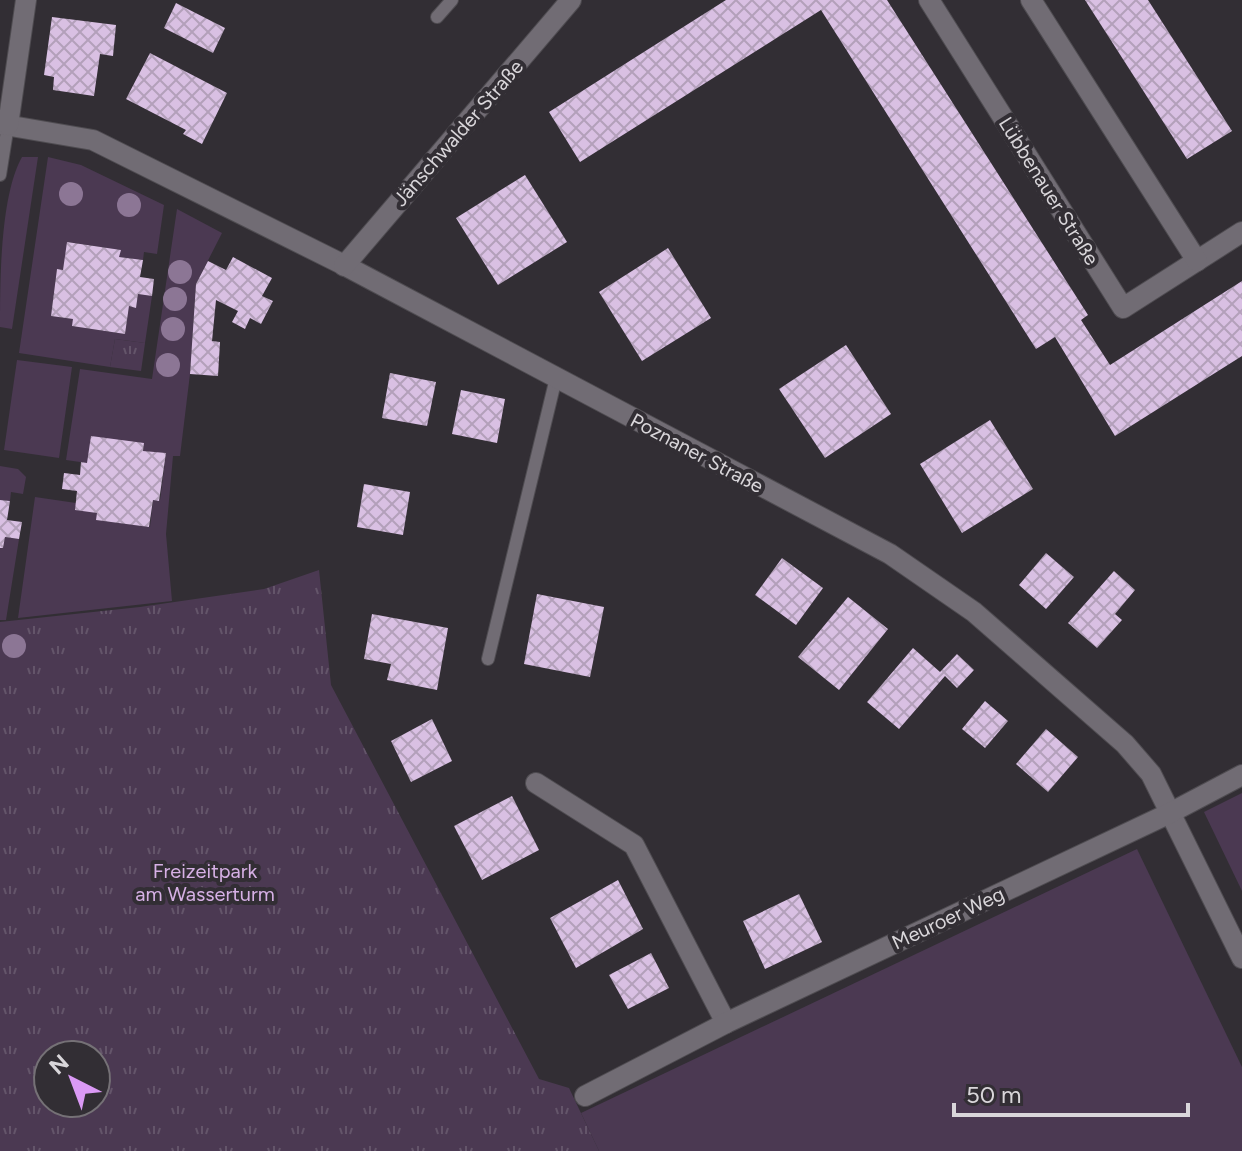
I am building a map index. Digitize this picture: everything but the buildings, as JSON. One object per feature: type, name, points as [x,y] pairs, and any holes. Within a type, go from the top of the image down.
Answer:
[{"type":"street","points":[[4,125],[26,0]]},
{"type":"street","name":"Jänschwalder Straße","points":[[344,266],[571,0]]},
{"type":"street","name":"Lübbenauer Straße","points":[[929,0],[1123,308],[1242,232]]},
{"type":"street","points":[[1031,0],[1197,261]]},
{"type":"street","name":"Poznaner Straße","points":[[4,125],[93,140],[344,266],[890,554],[974,612],[1125,744],[1151,774],[1242,958]]},
{"type":"street","name":"Meuroer Weg","points":[[585,1096],[726,1023],[1170,813],[1242,775]]},
{"type":"street","points":[[536,783],[634,845],[726,1023]]},
{"type":"lane","points":[[437,17],[452,0]]},
{"type":"lane","points":[[0,175],[4,125]]},
{"type":"lane","points":[[488,659],[556,378]]},
{"type":"green space","points":[[22,157],[38,157],[12,329],[0,327],[1,263],[9,194]]},
{"type":"green space","points":[[48,157],[81,165],[164,205],[157,254],[144,252],[143,260],[119,257],[120,250],[68,242],[63,270],[57,269],[51,316],[73,319],[73,326],[125,334],[129,306],[136,307],[138,294],[152,296],[145,343],[115,339],[110,367],[19,353]]},
{"type":"green space","points":[[177,209],[222,233],[196,284],[190,374],[180,456],[173,456],[166,534],[172,601],[18,618],[35,497],[76,503],[97,513],[97,520],[150,527],[153,500],[160,500],[166,454],[143,451],[144,444],[87,463],[66,460],[80,369],[152,379]]},
{"type":"green space","points":[[115,339],[145,343],[141,371],[110,367]]},
{"type":"green space","points":[[17,360],[72,367],[59,458],[4,450]]},
{"type":"green space","points":[[0,466],[18,469],[26,477],[23,494],[11,492],[10,501],[0,500]]},
{"type":"green space","points":[[5,537],[19,539],[6,620],[0,620],[0,548],[3,548]]},
{"type":"green space","name":"Freizeitpark am Wasserturm","points":[[319,570],[331,685],[539,1079],[569,1088],[599,1151],[0,1151],[0,622],[140,607],[264,589]]},
{"type":"green space","points":[[1242,793],[1242,891],[1204,812]]},
{"type":"green space","points":[[1137,849],[1242,1067],[1242,1151],[599,1151],[581,1113]]}]
